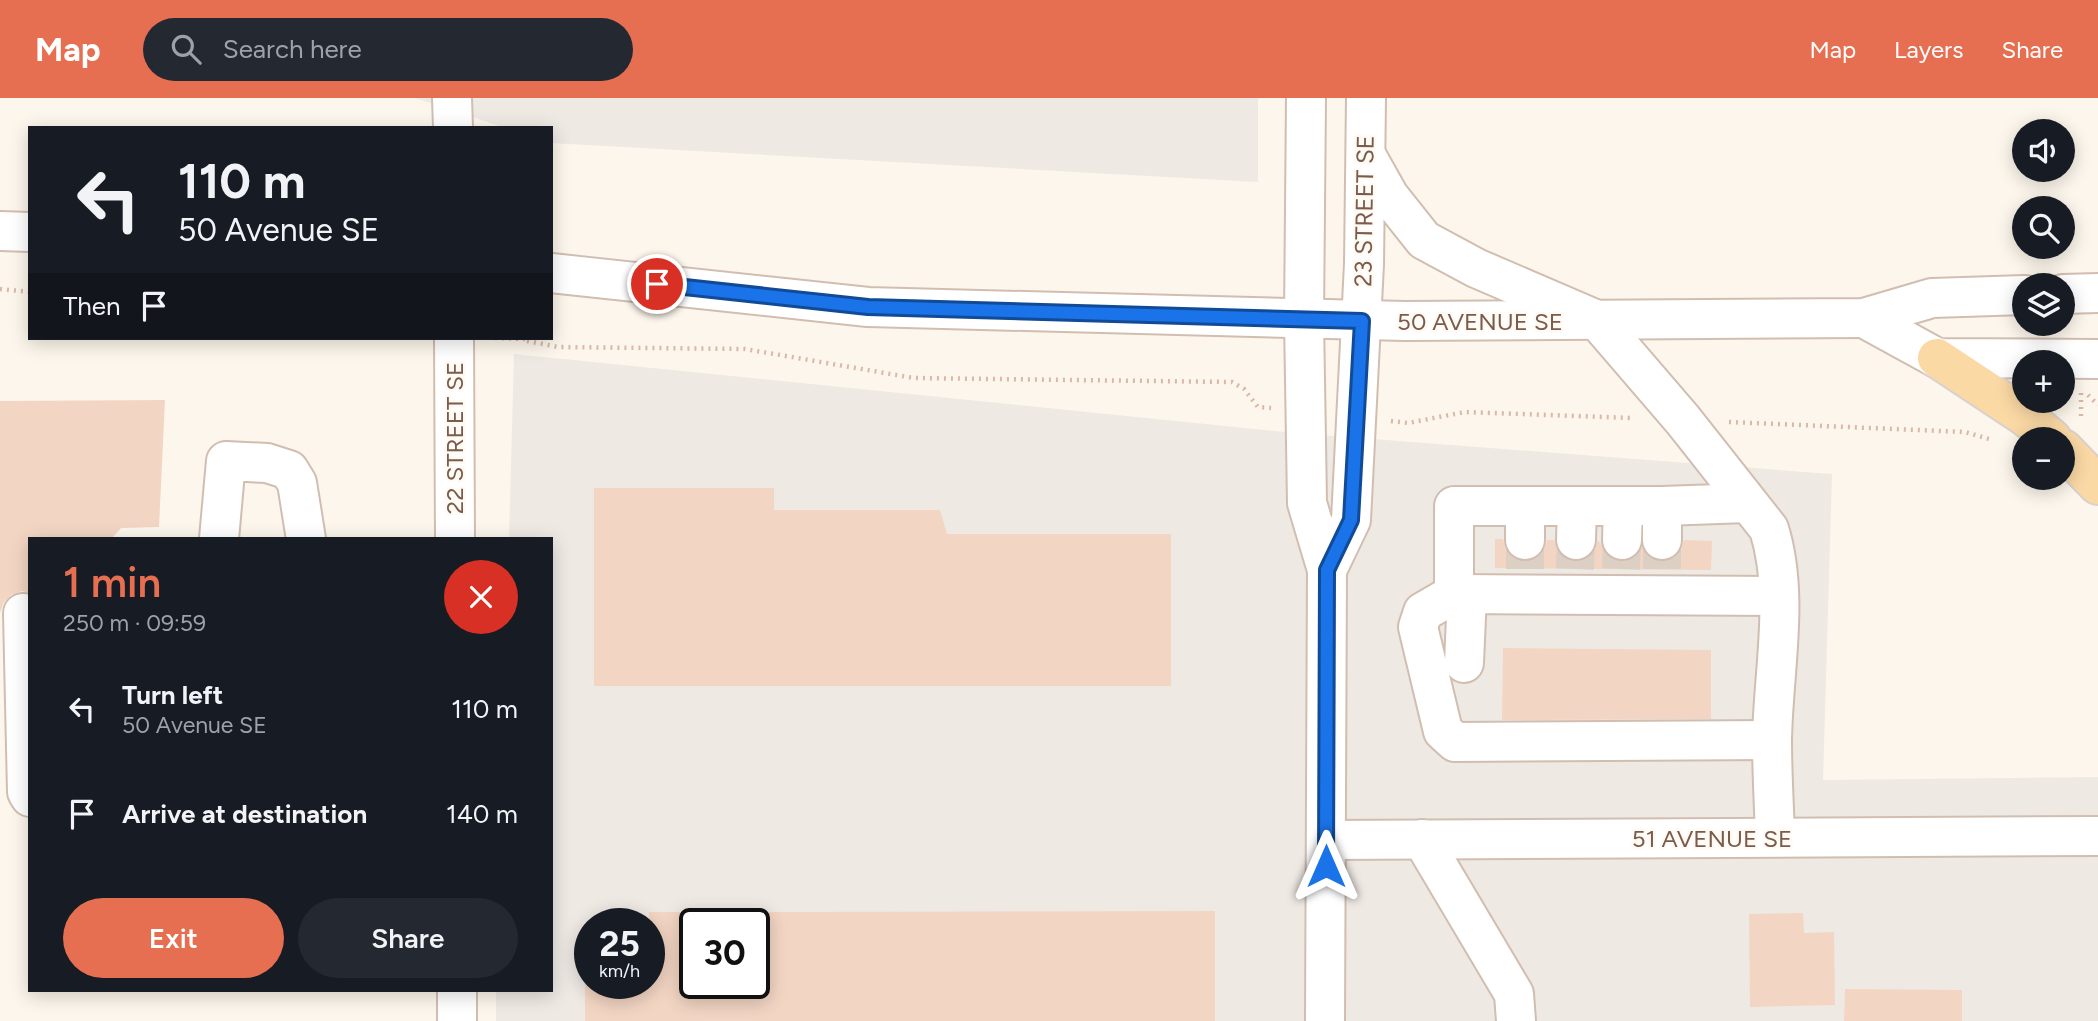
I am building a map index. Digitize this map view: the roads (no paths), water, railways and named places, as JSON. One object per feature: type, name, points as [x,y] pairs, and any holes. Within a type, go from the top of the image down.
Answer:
[{"type":"main road","points":[[1937,358],[2026,417],[2047,427]]},
{"type":"main road","points":[[2075,451],[2098,485]]},
{"type":"street","points":[[452,98],[453,126]]},
{"type":"street","name":"23 STREET SE","points":[[1306,98],[1304,319],[1307,503],[1327,570],[1325,1021]]},
{"type":"street","name":"23 STREET SE","points":[[1327,570],[1351,520],[1362,321],[1366,98]]},
{"type":"street","points":[[1366,155],[1389,196],[1424,240],[1476,268],[1597,320],[1683,420],[1769,529],[1778,596],[1772,740],[1775,837]]},
{"type":"street","points":[[0,231],[28,232]]},
{"type":"street","name":"50 AVENUE SE","points":[[553,273],[868,307],[1362,321],[1864,318],[1932,298],[2012,295]]},
{"type":"street","points":[[2075,294],[2098,293]]},
{"type":"street","name":"50 AVENUE SE","points":[[1864,318],[1937,358],[2098,359]]},
{"type":"street","name":"22 STREET SE","points":[[454,340],[455,537]]},
{"type":"street","points":[[219,537],[226,461],[267,463],[289,470],[297,483],[306,537]]},
{"type":"street","points":[[1748,503],[1662,553],[1524,552],[1460,594],[1423,612],[1418,626],[1443,731],[1455,742],[1772,740]]},
{"type":"street","points":[[1464,663],[1454,506],[1524,552],[1662,553],[1778,596]]},
{"type":"street","points":[[23,613],[28,794]]},
{"type":"street","name":"51 AVENUE SE","points":[[1326,840],[2098,836]]},
{"type":"street","points":[[1422,839],[1514,994],[1516,1021]]},
{"type":"street","points":[[457,992],[457,1021]]},
{"type":"tunnel","points":[[1525,540],[1525,569]]},
{"type":"tunnel","points":[[1575,569],[1576,540]]},
{"type":"tunnel","points":[[1621,569],[1622,540]]},
{"type":"tunnel","points":[[1662,540],[1662,569]]}]
